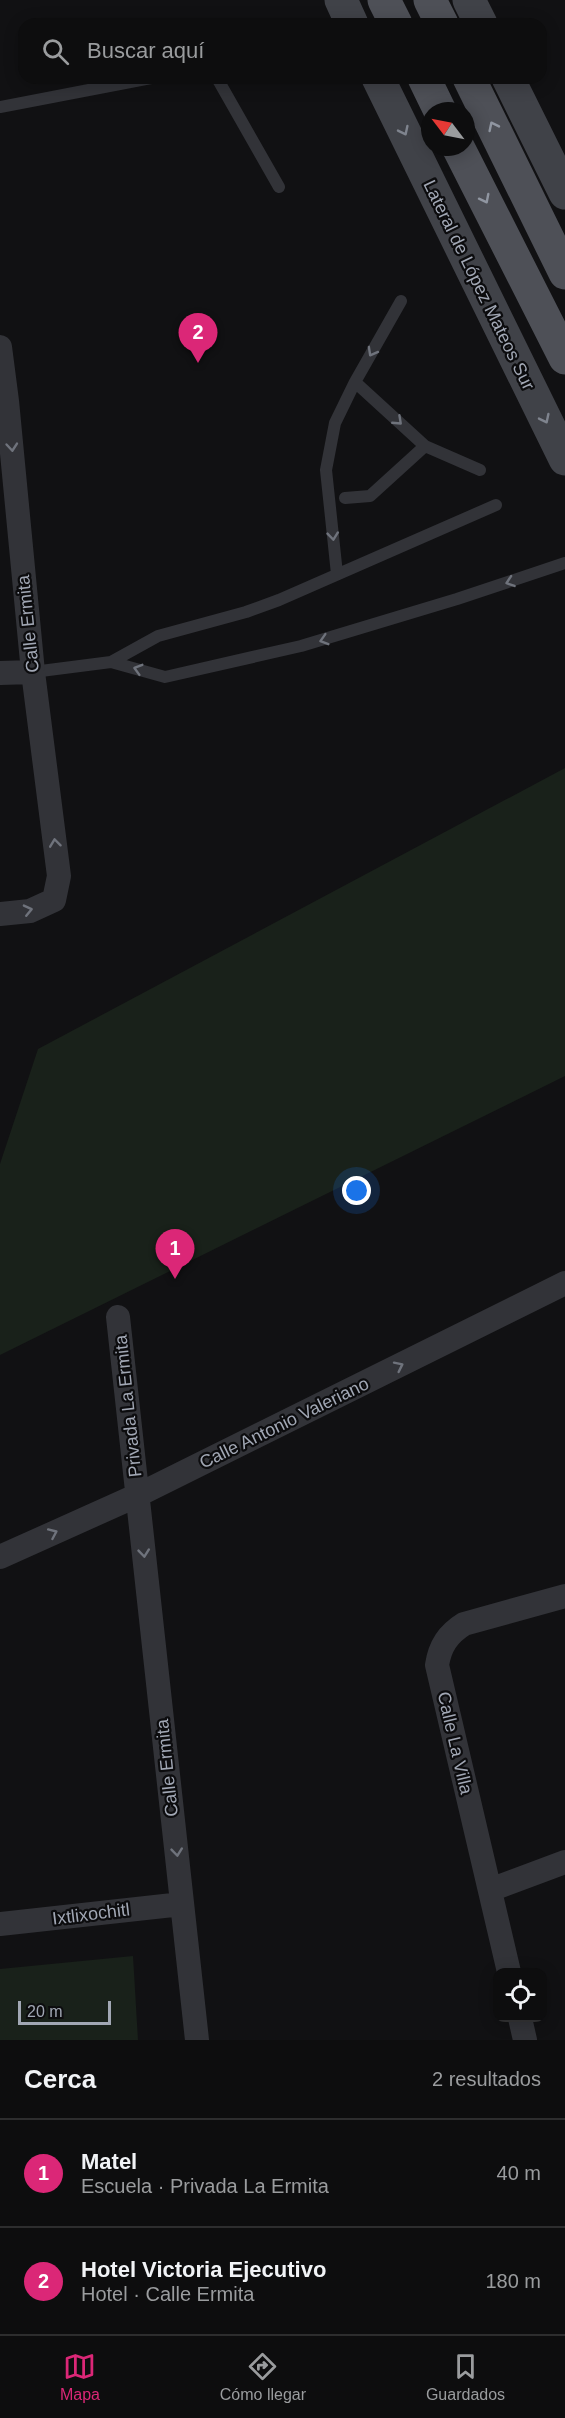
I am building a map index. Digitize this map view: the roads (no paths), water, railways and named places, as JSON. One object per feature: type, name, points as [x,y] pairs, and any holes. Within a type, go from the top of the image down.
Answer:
[{"type":"main road","points":[[341,0],[349,18]]},
{"type":"main road","points":[[384,0],[393,18]]},
{"type":"main road","points":[[430,0],[439,18]]},
{"type":"main road","points":[[469,0],[478,18]]},
{"type":"main road","name":"Lateral de López Mateos Sur","points":[[381,84],[565,459]]},
{"type":"main road","points":[[427,84],[436,102]]},
{"type":"main road","points":[[472,84],[565,273]]},
{"type":"main road","points":[[511,84],[562,177]]},
{"type":"main road","points":[[464,156],[565,357]]},
{"type":"street","name":"Calle Ermita","points":[[0,347],[33,672],[59,876],[54,900],[30,911],[0,914]]},
{"type":"street","points":[[0,673],[33,672]]},
{"type":"street","name":"Calle Antonio Valeriano","points":[[0,1557],[138,1495],[565,1283]]},
{"type":"street","name":"Privada La Ermita","points":[[118,1317],[138,1495]]},
{"type":"street","name":"Calle Ermita","points":[[138,1495],[197,2040]]},
{"type":"street","name":"Calle La Villa","points":[[508,1968],[437,1665],[439,1652],[454,1631],[464,1624],[565,1596]]},
{"type":"street","points":[[490,1890],[565,1862]]},
{"type":"street","name":"Ixtlixochitl","points":[[0,1924],[182,1904]]},
{"type":"street","points":[[521,2022],[525,2040]]},
{"type":"lane","points":[[0,108],[121,84]]},
{"type":"lane","points":[[220,84],[279,187]]},
{"type":"lane","points":[[337,574],[326,470],[335,423],[355,381],[401,301]]},
{"type":"lane","points":[[355,381],[425,446],[480,470]]},
{"type":"lane","points":[[345,498],[370,496],[425,446]]},
{"type":"lane","points":[[33,672],[111,662],[158,636],[246,612],[496,505]]},
{"type":"lane","points":[[111,662],[165,677],[302,646],[457,599],[565,562]]},
{"type":"place","name":"Hotel Victoria Ejecutivo","points":[[198,363]]},
{"type":"place","name":"Matel","points":[[175,1279]]}]
